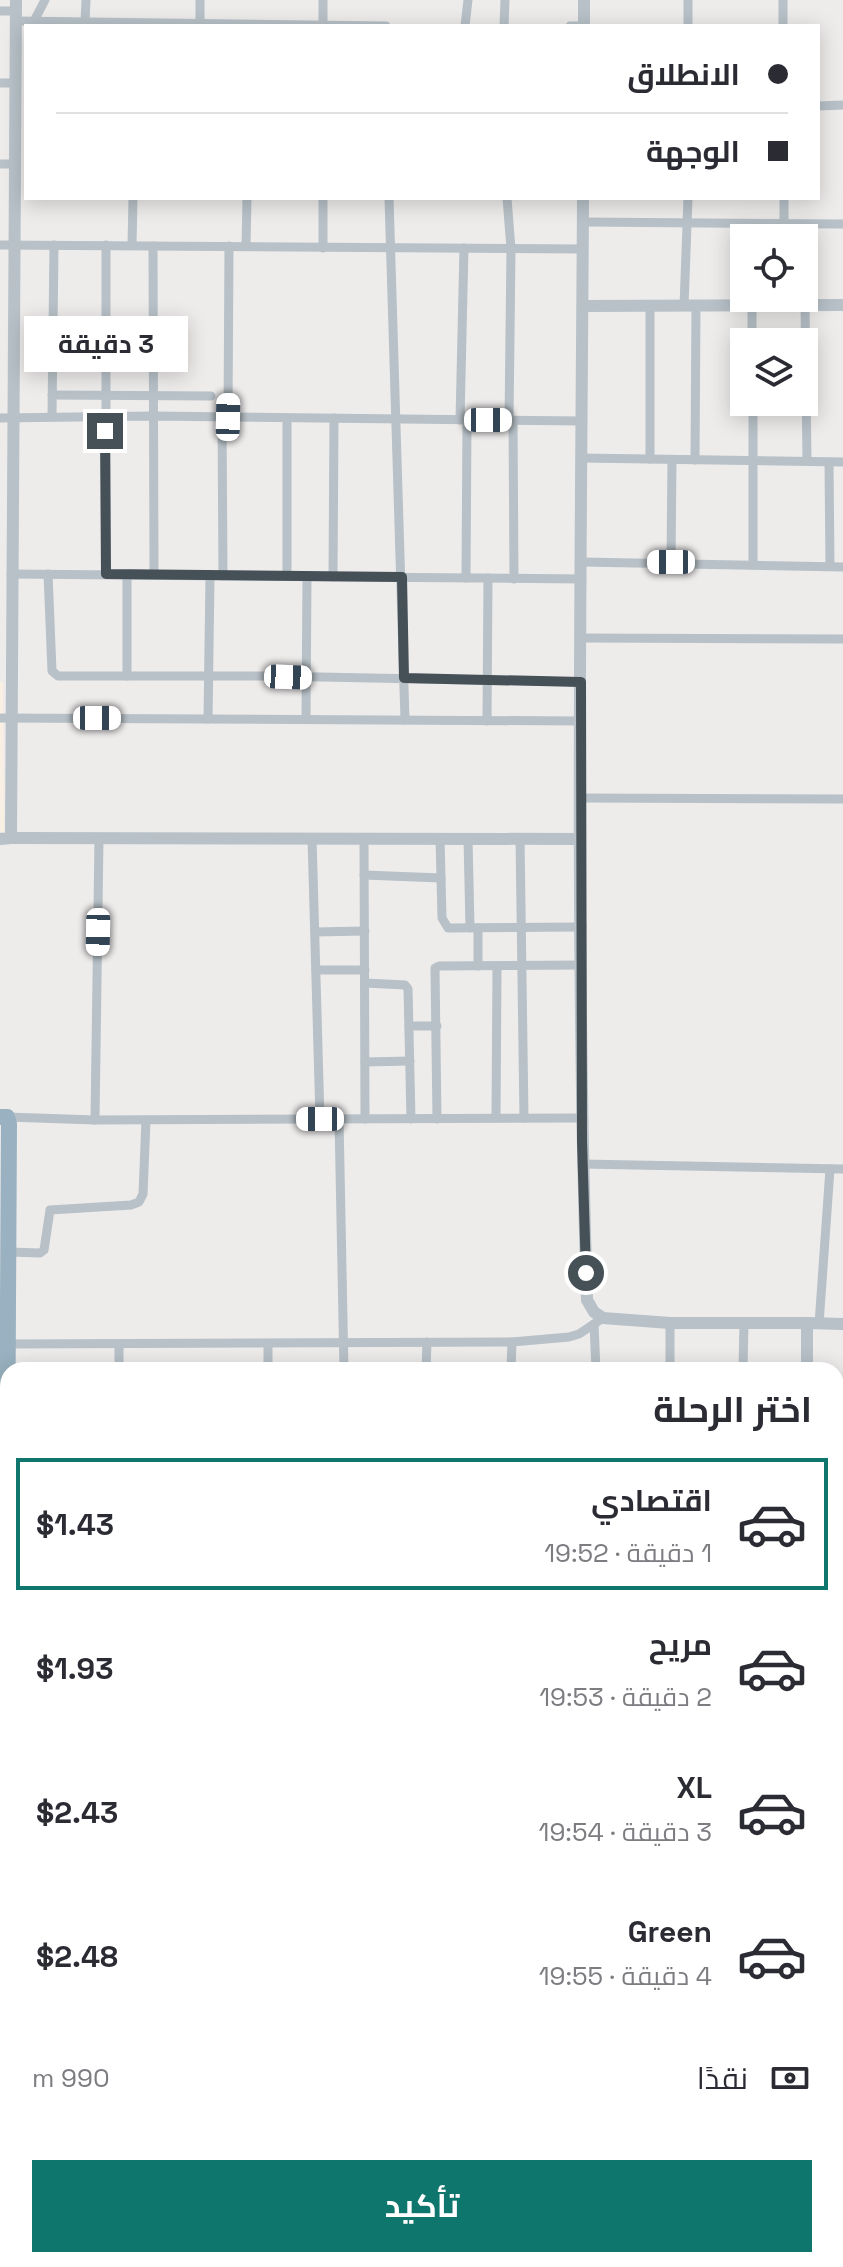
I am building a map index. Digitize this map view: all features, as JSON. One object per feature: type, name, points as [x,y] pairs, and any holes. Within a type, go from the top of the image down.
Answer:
[{"type":"highway","points":[[3,1117],[9,1124],[9,1252],[4,1308],[7,1362]]},
{"type":"street","points":[[34,21],[45,0]]},
{"type":"street","points":[[85,22],[86,0]]},
{"type":"street","points":[[200,0],[200,24]]},
{"type":"street","points":[[323,0],[323,24]]},
{"type":"street","points":[[465,24],[468,0]]},
{"type":"street","points":[[504,24],[505,0]]},
{"type":"street","points":[[584,0],[584,24]]},
{"type":"street","points":[[688,0],[688,24]]},
{"type":"street","points":[[783,0],[783,24]]},
{"type":"street","points":[[0,11],[15,11],[34,21],[117,24]]},
{"type":"street","points":[[15,11],[14,245],[6,418],[11,574],[6,838],[580,839]]},
{"type":"street","points":[[0,83],[15,83]]},
{"type":"street","points":[[820,106],[843,105]]},
{"type":"street","points":[[0,164],[15,164]]},
{"type":"street","points":[[132,245],[133,200]]},
{"type":"street","points":[[246,246],[247,200]]},
{"type":"street","points":[[323,200],[323,248]]},
{"type":"street","points":[[389,200],[405,720]]},
{"type":"street","points":[[507,200],[511,249],[514,579]]},
{"type":"street","points":[[583,200],[582,1164],[587,1300],[599,1321],[596,1362]]},
{"type":"street","points":[[688,200],[685,250],[695,460]]},
{"type":"street","points":[[784,200],[784,223]]},
{"type":"street","points":[[583,222],[843,224]]},
{"type":"street","points":[[0,245],[583,249]]},
{"type":"street","points":[[52,416],[54,245]]},
{"type":"street","points":[[106,245],[106,574]]},
{"type":"street","points":[[153,246],[154,575]]},
{"type":"street","points":[[223,576],[229,246]]},
{"type":"street","points":[[464,248],[466,578]]},
{"type":"street","points":[[583,306],[730,305]]},
{"type":"street","points":[[818,305],[843,305]]},
{"type":"street","points":[[650,306],[650,459]]},
{"type":"street","points":[[805,312],[807,461]]},
{"type":"street","points":[[52,395],[211,396]]},
{"type":"street","points":[[6,418],[153,416],[582,421]]},
{"type":"street","points":[[753,416],[753,565]]},
{"type":"street","points":[[287,418],[287,576]]},
{"type":"street","points":[[333,577],[334,418]]},
{"type":"street","points":[[582,458],[843,462]]},
{"type":"street","points":[[671,562],[672,460]]},
{"type":"street","points":[[829,462],[830,566]]},
{"type":"street","points":[[582,562],[843,567]]},
{"type":"street","points":[[11,574],[582,579]]},
{"type":"street","points":[[48,574],[52,671],[58,676],[581,682]]},
{"type":"street","points":[[127,575],[127,676]]},
{"type":"street","points":[[208,719],[210,576]]},
{"type":"street","points":[[306,719],[307,576]]},
{"type":"street","points":[[487,721],[488,578]]},
{"type":"street","points":[[581,638],[843,639]]},
{"type":"street","points":[[6,718],[581,721]]},
{"type":"street","points":[[580,798],[843,799]]},
{"type":"street","points":[[95,1120],[99,838]]},
{"type":"street","points":[[312,838],[320,1119]]},
{"type":"street","points":[[364,838],[365,1119]]},
{"type":"street","points":[[440,838],[442,918],[448,928],[582,927]]},
{"type":"street","points":[[468,838],[478,966]]},
{"type":"street","points":[[520,838],[524,1118]]},
{"type":"street","points":[[364,875],[441,878]]},
{"type":"street","points":[[315,932],[365,931]]},
{"type":"street","points":[[437,1119],[435,968],[581,965]]},
{"type":"street","points":[[496,1118],[497,966]]},
{"type":"street","points":[[316,970],[365,970]]},
{"type":"street","points":[[365,983],[407,987],[411,1119]]},
{"type":"street","points":[[409,1026],[437,1026]]},
{"type":"street","points":[[365,1062],[410,1061]]},
{"type":"street","points":[[3,1117],[95,1120],[582,1118]]},
{"type":"street","points":[[339,1119],[344,1362]]},
{"type":"street","points":[[9,1252],[40,1253],[44,1250],[50,1210],[139,1202],[143,1194],[146,1120]]},
{"type":"street","points":[[582,1164],[843,1169]]},
{"type":"street","points":[[808,1362],[830,1169]]},
{"type":"street","points":[[7,1344],[512,1342],[569,1337],[599,1321],[843,1324]]},
{"type":"street","points":[[743,1362],[744,1322]]},
{"type":"street","points":[[670,1323],[670,1362]]},
{"type":"street","points":[[426,1362],[427,1342]]},
{"type":"street","points":[[511,1362],[512,1342]]},
{"type":"street","points":[[268,1344],[268,1362]]},
{"type":"street","points":[[119,1345],[119,1362]]},
{"type":"shaded area","points":[[0,682],[3,682],[4,832],[0,832]]},
{"type":"route","points":[[105,431],[106,574],[402,577],[404,678],[581,682],[582,1141],[586,1273]]}]
